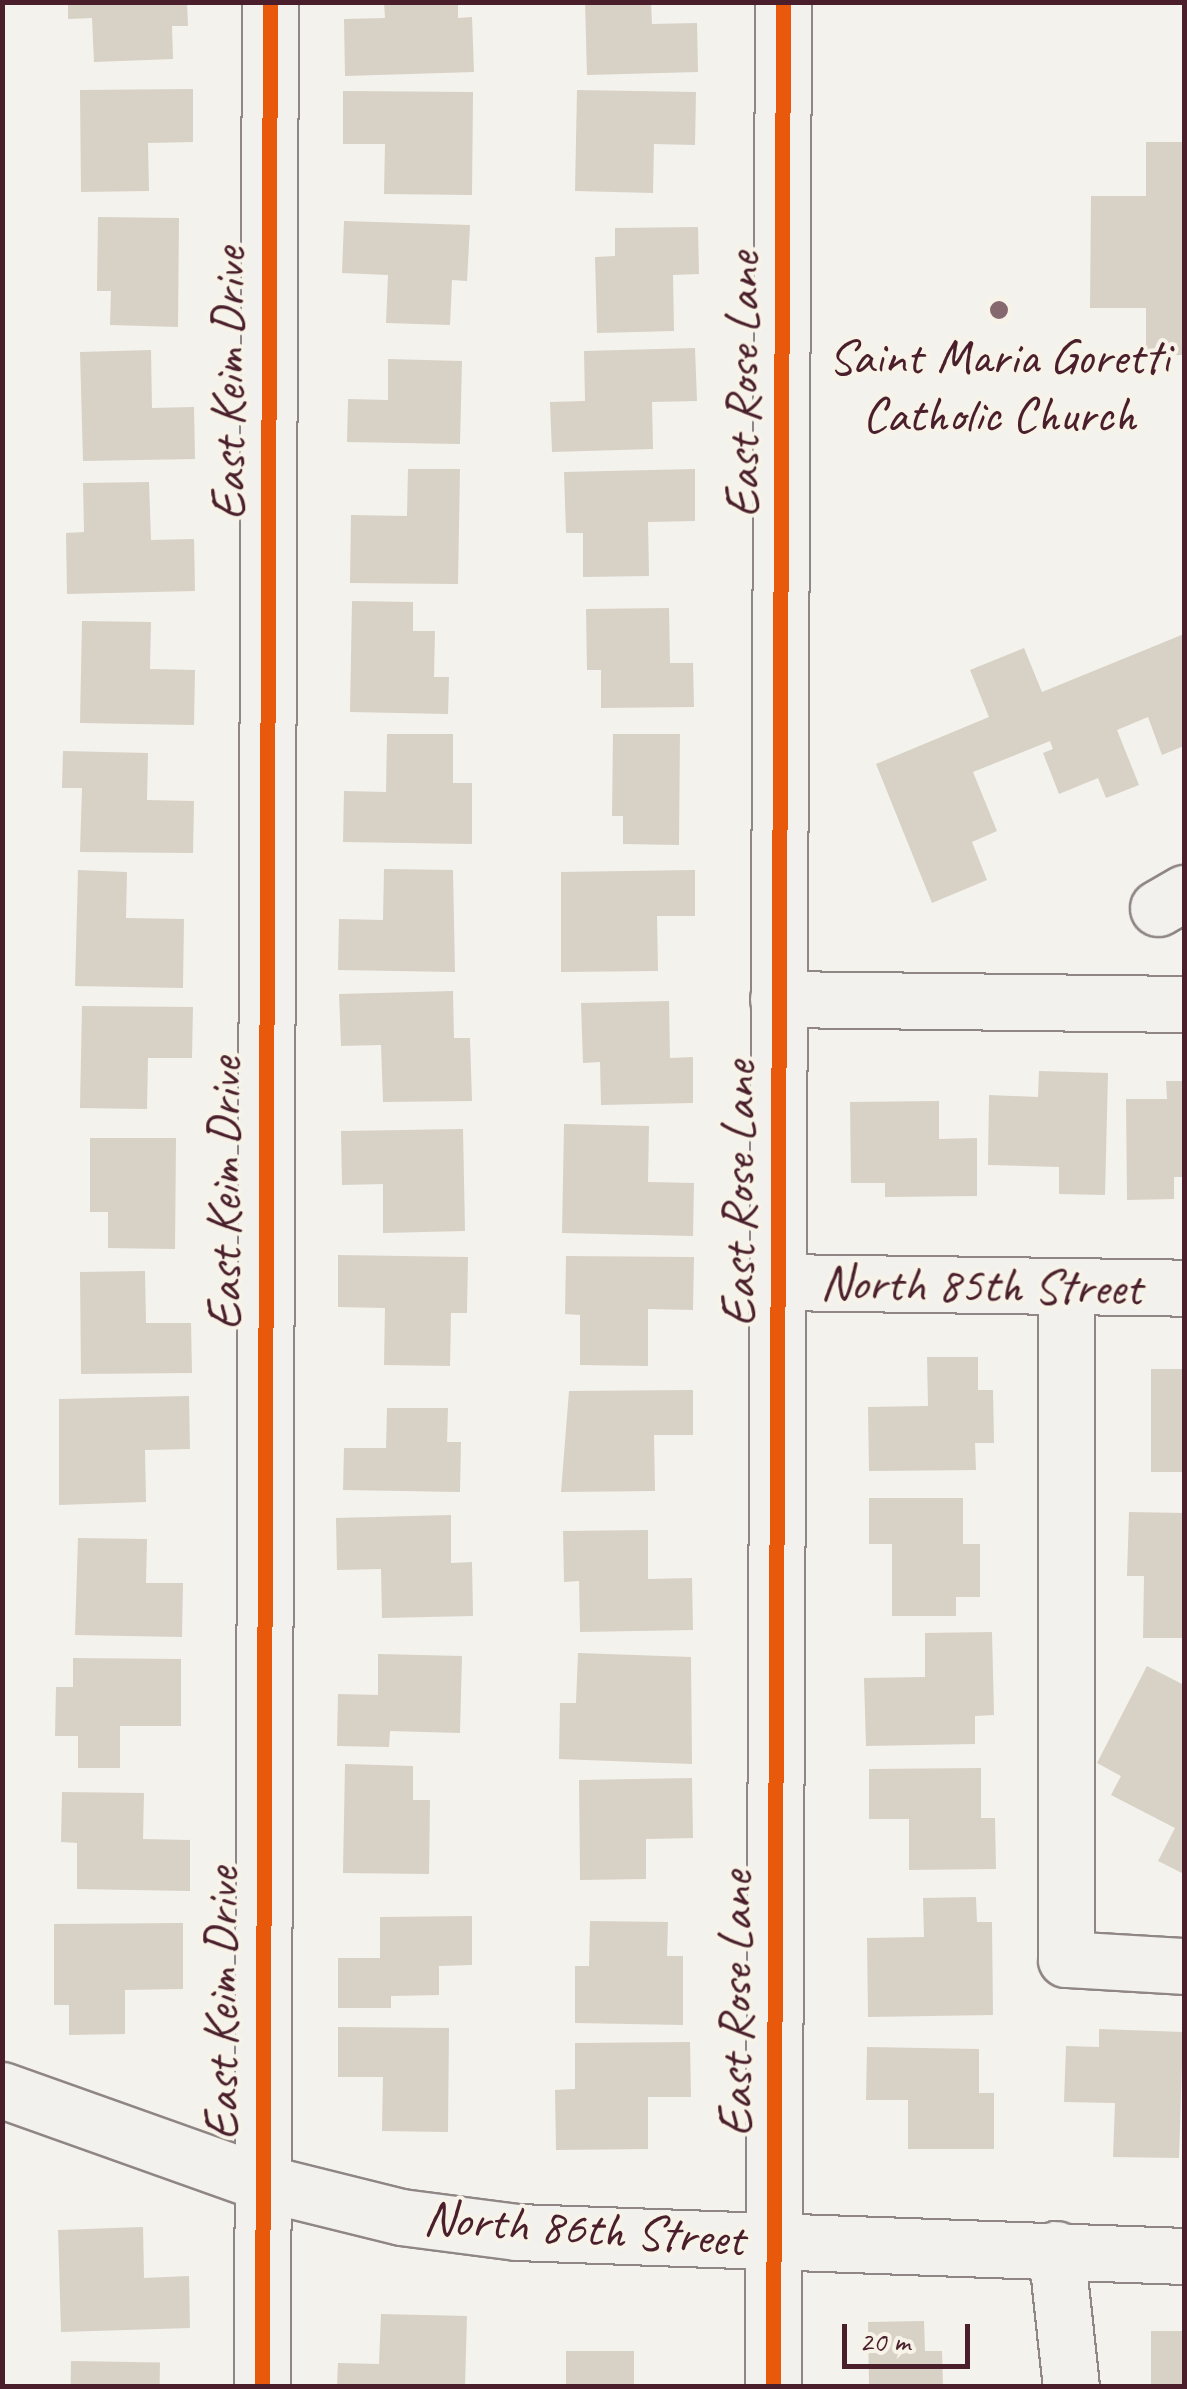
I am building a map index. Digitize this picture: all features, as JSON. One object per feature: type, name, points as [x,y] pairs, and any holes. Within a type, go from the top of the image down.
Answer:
[{"type":"street","name":"East Keim Drive","points":[[262,2386],[270,2]]},
{"type":"street","name":"East Rose Lane","points":[[773,2386],[783,2]]},
{"type":"street","points":[[778,999],[1184,1004]]},
{"type":"street","name":"North 85th Street","points":[[778,1282],[1184,1288]]},
{"type":"street","points":[[1066,1286],[1066,1959],[1184,1966]]},
{"type":"street","name":"North 86th Street","points":[[2,2090],[260,2182],[401,2217],[516,2232],[1184,2256]]},
{"type":"street","points":[[1056,2249],[1070,2386]]},
{"type":"building","points":[[68,2],[187,2],[188,26],[172,26],[173,59],[94,62],[92,18],[68,19]]},
{"type":"building","points":[[384,2],[458,2],[458,18],[472,17],[474,72],[345,76],[344,19],[385,18]]},
{"type":"building","points":[[585,2],[651,2],[652,24],[697,23],[698,72],[587,75]]},
{"type":"building","points":[[193,89],[193,142],[148,143],[149,191],[81,192],[80,90]]},
{"type":"building","points":[[577,90],[696,92],[695,145],[654,144],[653,193],[575,191]]},
{"type":"building","points":[[343,91],[473,92],[472,195],[384,194],[385,144],[343,144]]},
{"type":"building","points":[[1146,142],[1184,142],[1184,355],[1146,355],[1146,308],[1090,308],[1091,196],[1146,196]]},
{"type":"building","points":[[98,217],[179,218],[178,327],[110,325],[111,291],[97,291]]},
{"type":"building","points":[[344,221],[470,225],[467,281],[452,280],[450,325],[386,323],[388,275],[342,273]]},
{"type":"building","points":[[698,227],[699,274],[673,275],[674,331],[597,333],[595,257],[615,256],[615,228]]},
{"type":"building","points":[[695,348],[697,401],[652,402],[653,449],[552,452],[550,402],[585,401],[584,351]]},
{"type":"building","points":[[151,350],[152,408],[194,407],[195,459],[83,461],[80,352]]},
{"type":"building","points":[[388,359],[462,361],[460,444],[347,442],[348,399],[388,400]]},
{"type":"building","points":[[408,469],[460,469],[458,584],[350,583],[351,515],[407,516]]},
{"type":"building","points":[[695,469],[695,521],[648,522],[649,576],[583,577],[583,533],[566,533],[564,472]]},
{"type":"building","points":[[149,482],[151,540],[194,539],[195,591],[67,594],[66,533],[84,532],[83,483]]},
{"type":"building","points":[[352,601],[413,602],[413,631],[435,631],[434,677],[449,677],[448,714],[350,712]]},
{"type":"building","points":[[669,608],[670,663],[693,663],[694,707],[601,708],[601,670],[587,670],[586,609]]},
{"type":"building","points":[[82,621],[151,622],[150,669],[195,670],[194,725],[80,723]]},
{"type":"building","points":[[1184,634],[1184,746],[1162,755],[1148,717],[1117,730],[1139,785],[1106,798],[1098,778],[1059,794],[1043,753],[1053,749],[1050,741],[973,772],[997,831],[972,842],[987,880],[932,903],[876,764],[989,717],[970,670],[1024,648],[1042,692]]},
{"type":"building","points":[[387,734],[453,734],[453,783],[472,783],[472,844],[343,842],[344,791],[386,792]]},
{"type":"building","points":[[613,734],[680,734],[679,845],[623,844],[623,816],[612,816]]},
{"type":"building","points":[[63,751],[148,753],[147,800],[194,801],[193,853],[80,852],[82,788],[62,788]]},
{"type":"building","points":[[384,869],[453,870],[455,972],[338,970],[339,919],[383,920]]},
{"type":"building","points":[[78,870],[127,872],[126,918],[184,919],[183,988],[75,986]]},
{"type":"building","points":[[695,870],[695,916],[657,916],[658,971],[561,972],[561,872]]},
{"type":"building","points":[[453,991],[454,1038],[470,1038],[472,1101],[383,1102],[381,1045],[341,1046],[339,994]]},
{"type":"building","points":[[669,1001],[670,1058],[693,1057],[693,1103],[601,1105],[600,1062],[583,1063],[581,1003]]},
{"type":"building","points":[[82,1006],[193,1007],[192,1058],[148,1058],[147,1109],[80,1108]]},
{"type":"building","points":[[1039,1071],[1108,1073],[1105,1195],[1059,1194],[1059,1167],[988,1165],[989,1095],[1038,1097]]},
{"type":"building","points":[[1166,1081],[1184,1081],[1184,1177],[1174,1177],[1174,1199],[1127,1200],[1126,1099],[1167,1099]]},
{"type":"building","points":[[939,1101],[939,1139],[977,1138],[977,1196],[885,1197],[885,1183],[851,1183],[850,1102]]},
{"type":"building","points":[[564,1124],[649,1126],[648,1182],[694,1183],[693,1236],[562,1233]]},
{"type":"building","points":[[463,1129],[465,1231],[383,1233],[383,1184],[342,1185],[341,1131]]},
{"type":"building","points":[[90,1138],[176,1138],[175,1249],[108,1248],[108,1212],[90,1212]]},
{"type":"building","points":[[338,1255],[468,1257],[467,1313],[451,1313],[450,1366],[384,1365],[385,1308],[338,1307]]},
{"type":"building","points":[[566,1256],[694,1257],[693,1310],[648,1309],[648,1366],[580,1365],[580,1315],[565,1314]]},
{"type":"building","points":[[145,1271],[146,1323],[191,1323],[192,1373],[81,1374],[80,1272]]},
{"type":"building","points":[[927,1357],[978,1357],[978,1390],[993,1390],[994,1443],[975,1443],[976,1470],[869,1471],[868,1407],[928,1406]]},
{"type":"building","points":[[1151,1369],[1184,1369],[1184,1472],[1151,1472]]},
{"type":"building","points":[[693,1390],[693,1435],[654,1435],[655,1491],[561,1492],[569,1391]]},
{"type":"building","points":[[189,1396],[190,1449],[145,1450],[146,1502],[59,1505],[59,1399]]},
{"type":"building","points":[[387,1408],[448,1408],[447,1442],[461,1442],[460,1492],[343,1490],[344,1448],[386,1448]]},
{"type":"building","points":[[869,1498],[963,1498],[963,1544],[980,1544],[980,1597],[956,1597],[956,1616],[892,1616],[892,1544],[869,1544]]},
{"type":"building","points":[[1129,1512],[1184,1513],[1184,1638],[1143,1638],[1144,1576],[1127,1576]]},
{"type":"building","points":[[451,1515],[451,1563],[472,1562],[473,1616],[382,1618],[381,1569],[337,1570],[336,1518]]},
{"type":"building","points":[[648,1530],[648,1579],[692,1578],[693,1630],[580,1632],[579,1581],[564,1582],[563,1531]]},
{"type":"building","points":[[78,1538],[147,1539],[146,1583],[183,1583],[182,1637],[75,1635]]},
{"type":"building","points":[[992,1632],[994,1715],[975,1716],[975,1744],[866,1746],[864,1678],[925,1677],[925,1633]]},
{"type":"building","points":[[578,1653],[691,1657],[692,1764],[559,1759],[560,1703],[576,1703]]},
{"type":"building","points":[[378,1654],[462,1656],[460,1733],[390,1731],[389,1747],[337,1746],[338,1694],[378,1695]]},
{"type":"building","points":[[73,1658],[181,1659],[181,1726],[120,1726],[120,1768],[78,1768],[78,1736],[55,1736],[56,1687],[73,1687]]},
{"type":"building","points":[[1147,1666],[1184,1685],[1184,1874],[1158,1861],[1175,1828],[1111,1795],[1121,1776],[1097,1763]]},
{"type":"building","points":[[345,1764],[413,1766],[413,1800],[430,1800],[429,1874],[343,1873]]},
{"type":"building","points":[[981,1768],[981,1818],[995,1818],[996,1869],[909,1870],[909,1819],[869,1819],[869,1769]]},
{"type":"building","points":[[692,1778],[693,1838],[646,1839],[646,1879],[580,1880],[579,1780]]},
{"type":"building","points":[[62,1792],[144,1793],[143,1839],[190,1840],[190,1891],[77,1889],[77,1843],[61,1842]]},
{"type":"building","points":[[976,1897],[977,1922],[992,1922],[993,2015],[868,2017],[867,1938],[924,1937],[923,1898]]},
{"type":"building","points":[[472,1916],[472,1965],[439,1966],[439,1995],[391,1996],[391,2008],[338,2008],[338,1958],[380,1958],[380,1917]]},
{"type":"building","points":[[590,1921],[668,1922],[667,1956],[683,1956],[683,2025],[575,2023],[575,1966],[589,1966]]},
{"type":"building","points":[[183,1923],[183,1989],[125,1990],[125,2034],[69,2035],[69,2005],[54,2005],[54,1924]]},
{"type":"building","points":[[338,2027],[449,2028],[448,2132],[382,2131],[383,2077],[338,2077]]},
{"type":"building","points":[[1099,2029],[1183,2032],[1179,2158],[1113,2157],[1115,2103],[1064,2102],[1066,2046],[1099,2047]]},
{"type":"building","points":[[690,2042],[691,2097],[648,2097],[648,2149],[556,2150],[555,2090],[575,2089],[575,2043]]},
{"type":"building","points":[[867,2047],[979,2049],[979,2093],[994,2093],[994,2149],[908,2149],[908,2100],[866,2100]]},
{"type":"building","points":[[143,2227],[144,2278],[189,2276],[190,2328],[61,2332],[58,2230]]},
{"type":"building","points":[[381,2314],[467,2316],[465,2386],[337,2386],[338,2363],[379,2364]]},
{"type":"building","points":[[924,2321],[925,2351],[942,2351],[943,2386],[869,2386],[868,2322]]},
{"type":"building","points":[[1151,2331],[1184,2331],[1184,2386],[1151,2386]]},
{"type":"building","points":[[566,2351],[634,2351],[634,2386],[566,2386]]},
{"type":"building","points":[[71,2361],[160,2363],[160,2386],[71,2386]]},
{"type":"cycle path","points":[[262,2386],[270,2]]},
{"type":"cycle path","points":[[773,2386],[783,2]]},
{"type":"place","name":"Saint Maria Goretti Catholic Church","points":[[999,310]]}]
